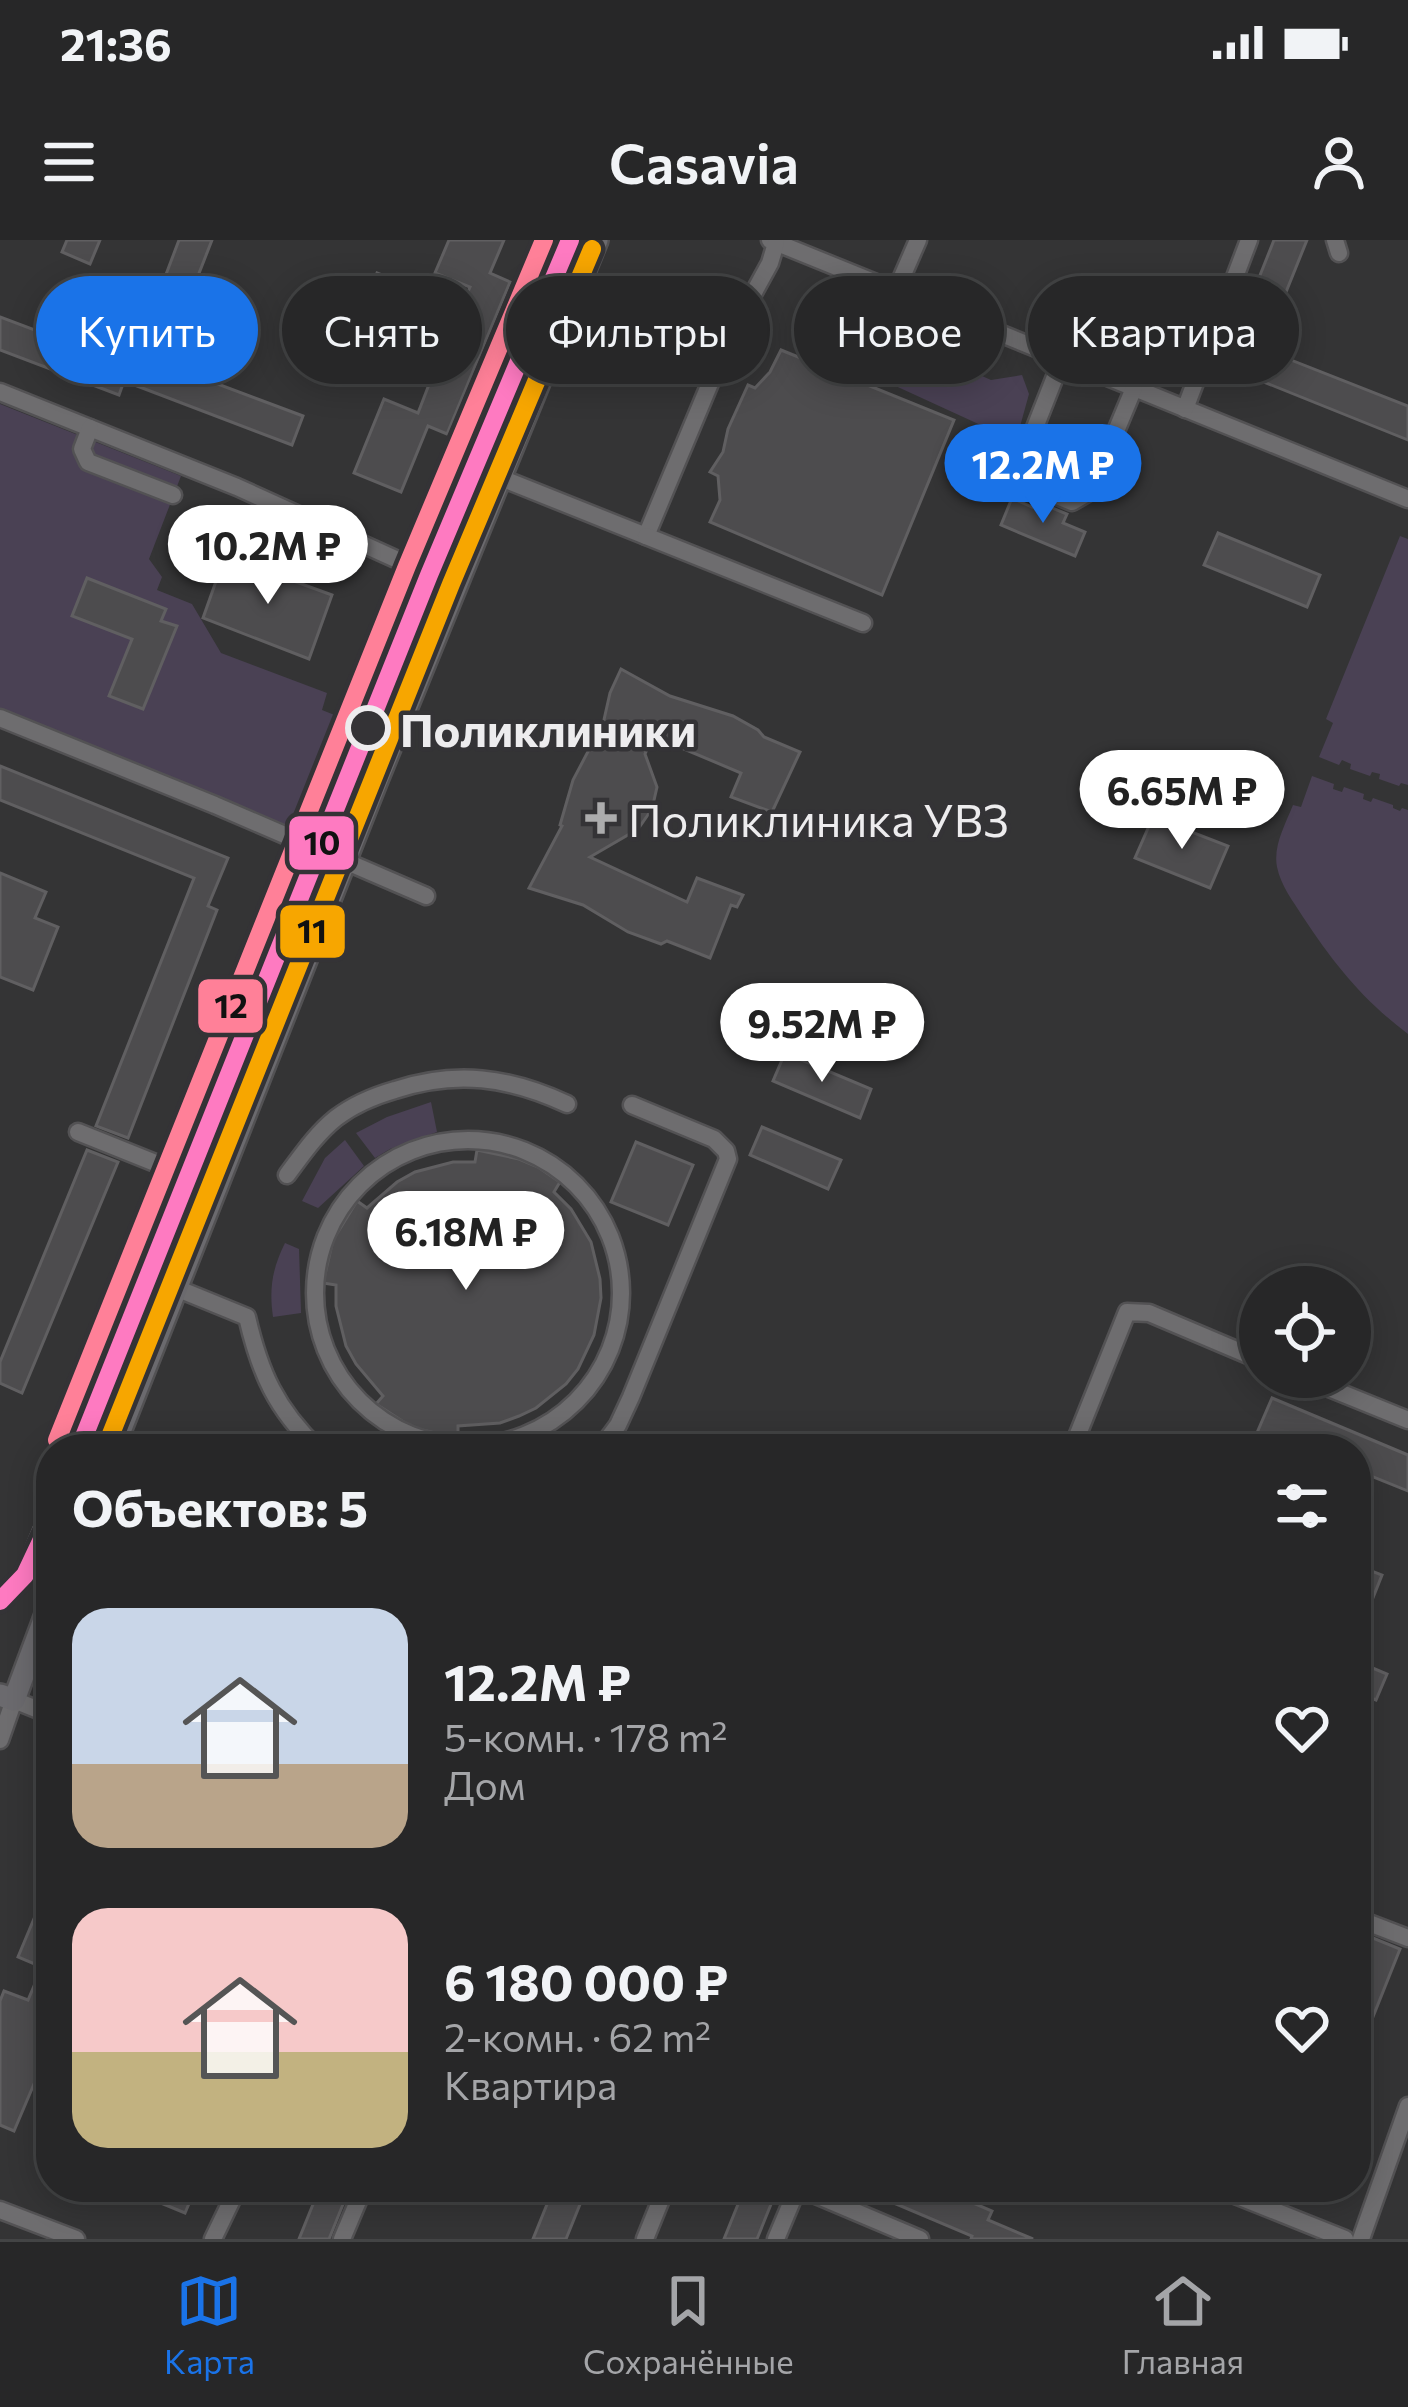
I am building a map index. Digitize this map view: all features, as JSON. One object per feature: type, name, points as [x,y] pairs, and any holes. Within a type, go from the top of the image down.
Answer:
[{"type":"main road","points":[[119,1434],[597,240]]},
{"type":"main road","points":[[7,1698],[36,1633]]},
{"type":"street","points":[[902,276],[918,240]]},
{"type":"street","points":[[1185,409],[1249,240]]},
{"type":"street","points":[[646,536],[729,338],[770,263],[773,241],[855,276]]},
{"type":"street","points":[[1052,384],[1023,458],[1040,489],[1072,502],[1091,491],[1134,388]]},
{"type":"street","points":[[1124,384],[1408,499]]},
{"type":"street","points":[[0,392],[236,487],[455,586]]},
{"type":"street","points":[[90,428],[82,449],[88,462],[173,496]]},
{"type":"street","points":[[501,478],[863,623]]},
{"type":"street","points":[[0,718],[426,896]]},
{"type":"street","points":[[287,1175],[338,1117],[359,1104],[433,1079],[487,1078],[528,1087],[567,1104]]},
{"type":"street","points":[[611,1434],[631,1397],[728,1159],[714,1139],[632,1105]]},
{"type":"street","points":[[78,1132],[215,1186]]},
{"type":"street","points":[[408,1434],[362,1406],[344,1385],[316,1318],[317,1263],[337,1217],[376,1172],[428,1146],[466,1140],[525,1150],[572,1180],[596,1209],[619,1266],[617,1328],[595,1378],[562,1412],[521,1434]]},
{"type":"street","points":[[176,1288],[247,1317],[266,1382],[305,1434]]},
{"type":"street","points":[[1078,1434],[1127,1312],[1149,1313],[1239,1351]]},
{"type":"street","points":[[1354,1398],[1408,1420]]},
{"type":"street","points":[[0,1740],[7,1698],[36,1709]]},
{"type":"street","points":[[1371,1924],[1408,1938]]},
{"type":"street","points":[[1361,2239],[1408,2105]]},
{"type":"street","points":[[213,2239],[231,2202]]},
{"type":"street","points":[[342,2239],[358,2202]]},
{"type":"street","points":[[645,2239],[660,2202]]},
{"type":"street","points":[[776,2239],[791,2202]]},
{"type":"street","points":[[831,2202],[920,2239]]},
{"type":"street","points":[[1252,2202],[1345,2239]]},
{"type":"street","points":[[0,2210],[76,2239]]},
{"type":"shaded area","points":[[1022,375],[1029,394],[1006,477],[986,471],[998,433],[891,384],[1004,384],[1004,378]]},
{"type":"shaded area","points":[[0,404],[181,476],[149,559],[162,577],[157,590],[192,604],[221,653],[327,693],[322,710],[337,716],[295,823],[286,827],[0,711]]},
{"type":"shaded area","points":[[1400,536],[1408,539],[1408,785],[1399,786],[1379,779],[1380,774],[1370,776],[1350,769],[1351,764],[1342,760],[1339,765],[1319,757],[1333,723],[1326,719]]},
{"type":"shaded area","points":[[1312,776],[1334,784],[1333,789],[1342,792],[1344,787],[1371,802],[1373,798],[1408,810],[1408,1034],[1338,966],[1279,874],[1280,836],[1293,805],[1301,807]]},
{"type":"shaded area","points":[[431,1102],[437,1132],[375,1158],[356,1133],[387,1117]]},
{"type":"shaded area","points":[[345,1140],[364,1166],[318,1208],[302,1201],[325,1158]]},
{"type":"shaded area","points":[[285,1243],[299,1249],[301,1313],[273,1317],[273,1279]]},
{"type":"building","points":[[67,240],[100,240],[90,264],[62,252]]},
{"type":"building","points":[[179,240],[212,240],[198,276],[165,276]]},
{"type":"building","points":[[449,240],[504,240],[490,273],[506,280],[506,292],[482,350],[482,276],[435,273]]},
{"type":"building","points":[[1274,240],[1307,240],[1292,276],[1260,276]]},
{"type":"building","points":[[0,317],[36,331],[36,364],[0,350]]},
{"type":"building","points":[[781,350],[794,355],[794,384],[865,384],[954,420],[882,595],[710,522],[720,500],[718,476],[710,472],[723,452],[748,385],[770,384],[770,372]]},
{"type":"building","points":[[1299,363],[1408,406],[1408,440],[1269,384],[1299,384]]},
{"type":"building","points":[[90,384],[123,384],[119,395]]},
{"type":"building","points":[[132,384],[218,384],[303,416],[292,445]]},
{"type":"building","points":[[429,384],[468,384],[447,434],[428,426],[401,492],[354,473],[384,399],[418,413]]},
{"type":"building","points":[[1055,455],[1086,469],[1080,482],[1071,488],[1049,479]]},
{"type":"building","points":[[1012,498],[1067,514],[1063,523],[1085,532],[1075,556],[1001,525]]},
{"type":"building","points":[[1218,533],[1320,575],[1307,607],[1204,565]]},
{"type":"building","points":[[225,556],[332,595],[309,659],[203,618]]},
{"type":"building","points":[[87,578],[166,609],[161,621],[177,626],[143,709],[109,696],[132,639],[72,616]]},
{"type":"building","name":"Поликлиника УВЗ","points":[[621,669],[670,696],[733,716],[764,737],[800,752],[772,812],[731,797],[741,773],[653,736],[645,754],[657,787],[652,809],[638,829],[590,857],[687,902],[697,878],[743,895],[737,907],[731,905],[710,958],[628,932],[583,905],[529,888],[562,826],[573,780],[594,730],[601,733]]},
{"type":"building","points":[[0,766],[228,858],[208,906],[217,910],[128,1138],[96,1126],[194,878],[0,800]]},
{"type":"building","points":[[1153,817],[1228,846],[1210,888],[1135,858]]},
{"type":"building","points":[[0,873],[46,892],[35,918],[58,927],[33,990],[0,977]]},
{"type":"building","points":[[785,1053],[871,1089],[860,1118],[773,1081]]},
{"type":"building","points":[[762,1127],[841,1160],[828,1189],[750,1155]]},
{"type":"building","points":[[636,1142],[693,1165],[668,1225],[611,1202]]},
{"type":"building","points":[[87,1150],[118,1162],[22,1393],[0,1383],[0,1362]]},
{"type":"building","points":[[477,1150],[519,1159],[560,1182],[554,1192],[591,1242],[601,1298],[594,1335],[566,1384],[519,1416],[500,1423],[458,1426],[458,1434],[440,1434],[413,1428],[376,1404],[383,1396],[346,1346],[336,1285],[323,1283],[333,1240],[357,1201],[367,1208],[415,1172],[453,1162],[475,1162]]},
{"type":"building","points":[[1272,1398],[1358,1434],[1256,1434]]},
{"type":"building","points":[[1371,1439],[1408,1455],[1408,1491],[1371,1476]]},
{"type":"building","points":[[1371,1571],[1382,1575],[1371,1603]]},
{"type":"building","points":[[1371,1667],[1387,1674],[1376,1700],[1371,1698]]},
{"type":"building","points":[[36,1914],[36,1964],[18,1957]]},
{"type":"building","points":[[1371,1937],[1400,1949],[1371,2022]]},
{"type":"building","points":[[36,1981],[36,2085],[14,2131],[0,2125],[0,2001],[4,1991],[28,2000]]},
{"type":"building","points":[[158,2202],[190,2202],[185,2213]]},
{"type":"building","points":[[314,2202],[344,2202],[329,2239],[299,2239]]},
{"type":"building","points":[[548,2202],[581,2202],[566,2239],[533,2239]]},
{"type":"building","points":[[739,2202],[772,2202],[757,2239],[724,2239]]},
{"type":"building","points":[[892,2202],[971,2202],[992,2211],[988,2220],[1033,2239],[972,2236]]},
{"type":"tram line","points":[[72,1434],[175,1170],[556,240]]},
{"type":"tram line","points":[[0,1585],[17,1567],[36,1522]]},
{"type":"transit line","name":"12","points":[[59,1434],[407,566],[544,240]]},
{"type":"transit line","name":"10","points":[[85,1434],[429,575],[570,240]]},
{"type":"transit line","name":"11","points":[[111,1434],[451,584],[592,249]]},
{"type":"transit line","name":"10","points":[[0,1601],[25,1575],[36,1552]]},
{"type":"place","name":"Поликлиники","points":[[368,728]]},
{"type":"place","name":"Поликлиника УВЗ","points":[[601,818]]}]
